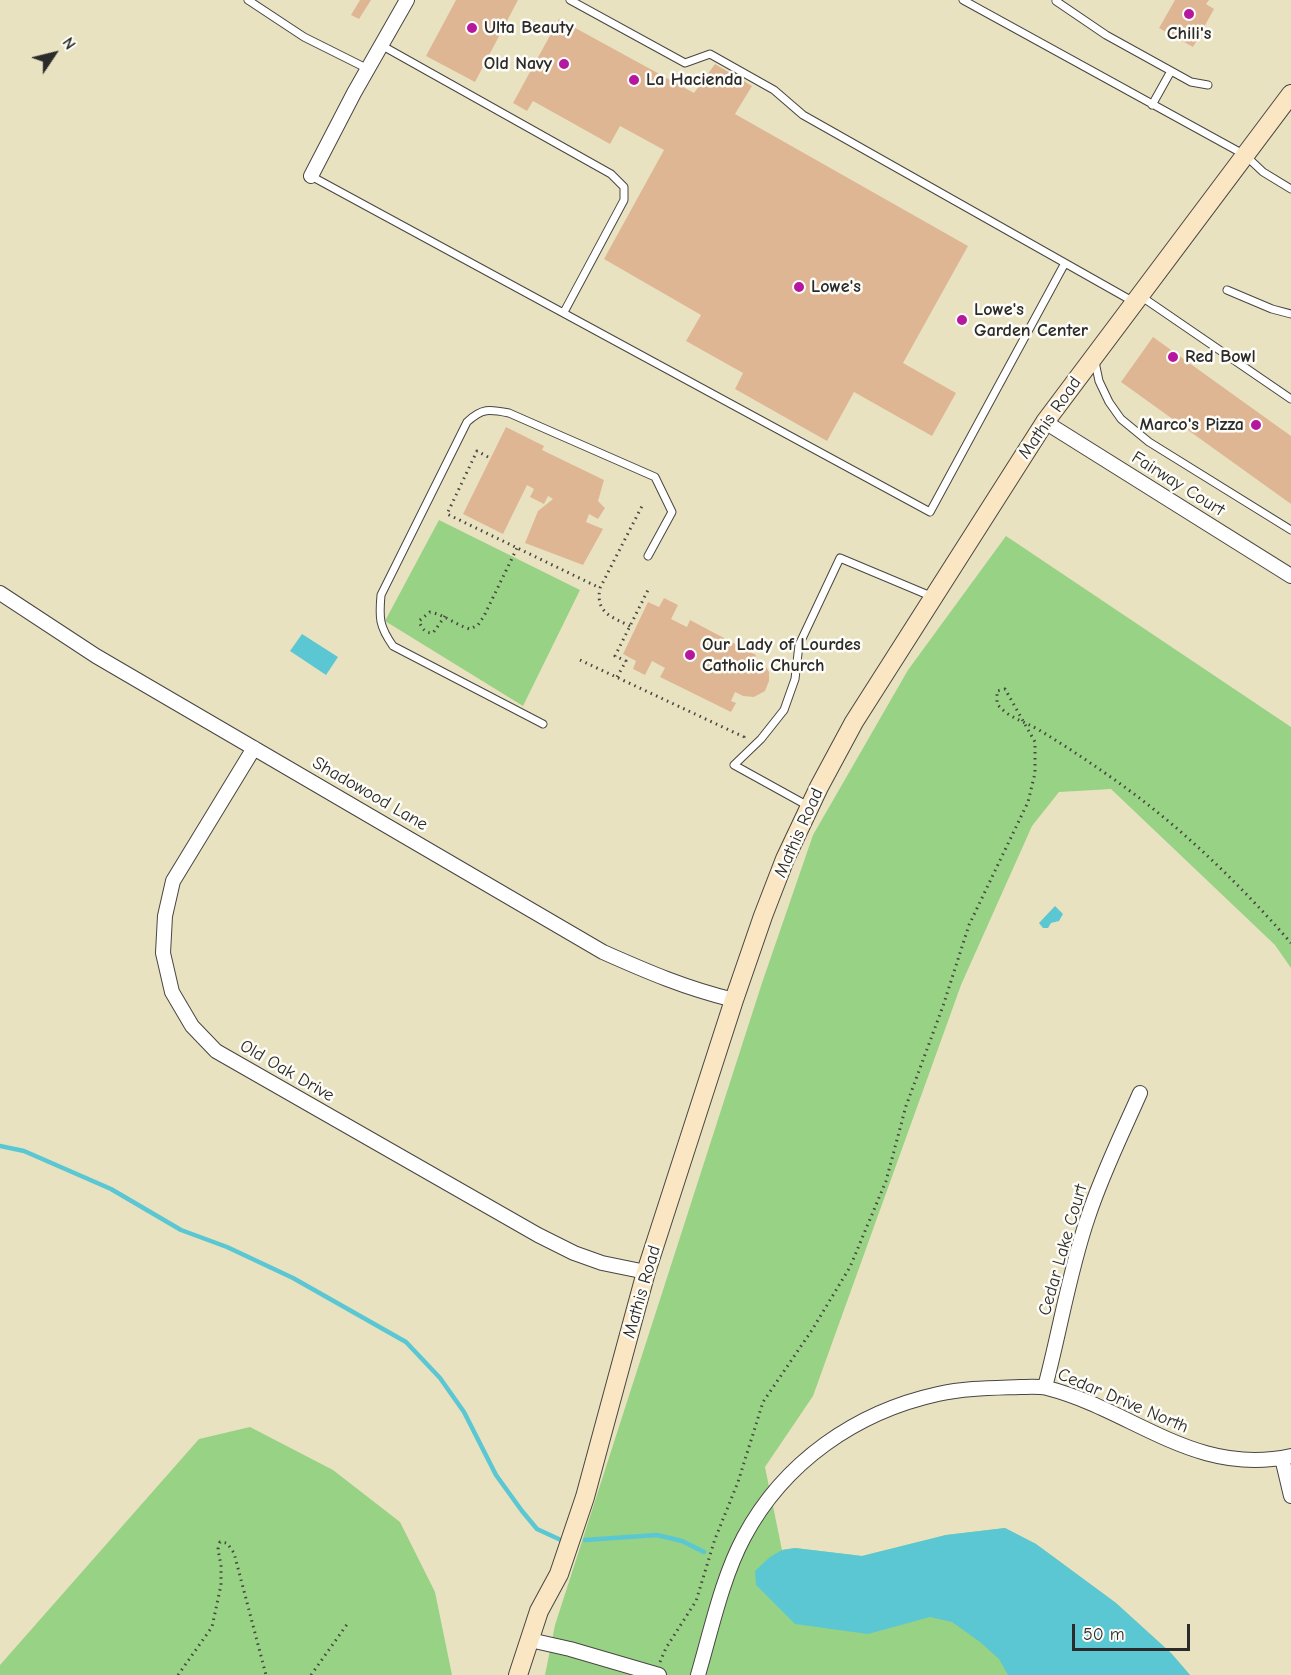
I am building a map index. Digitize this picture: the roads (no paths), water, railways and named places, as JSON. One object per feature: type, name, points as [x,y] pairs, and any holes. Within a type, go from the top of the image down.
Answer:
[{"type":"street","points":[[311,176],[406,0]]},
{"type":"street","name":"Mathis Road","points":[[518,1675],[539,1611],[559,1574],[585,1497],[646,1272],[762,916],[785,859],[810,807],[854,722],[1045,422],[1291,94]]},
{"type":"street","name":"Fairway Court","points":[[1045,422],[1291,576]]},
{"type":"street","name":"Shadowood Lane","points":[[0,593],[96,656],[603,952],[662,979],[734,1000]]},
{"type":"street","name":"Old Oak Drive","points":[[254,748],[173,881],[165,916],[163,953],[172,992],[192,1026],[216,1051],[538,1234],[574,1253],[602,1263],[646,1272]]},
{"type":"street","name":"Cedar Lake Court","points":[[1045,1387],[1088,1216],[1140,1093]]},
{"type":"street","name":"Cedar Drive North","points":[[698,1675],[729,1572],[743,1539],[773,1494],[812,1454],[837,1435],[863,1419],[918,1398],[950,1391],[984,1388],[1045,1387],[1090,1404],[1174,1444],[1203,1454],[1225,1459],[1257,1461],[1287,1457]]},
{"type":"street","points":[[1287,1457],[1291,1496]]},
{"type":"street","points":[[530,1640],[657,1674]]},
{"type":"lane","points":[[248,0],[304,37],[368,69]]},
{"type":"lane","points":[[570,0],[685,63],[710,54],[774,90],[803,114],[1065,263],[1137,299],[1291,399]]},
{"type":"lane","points":[[963,0],[1245,155],[1263,172],[1291,189]]},
{"type":"lane","points":[[1056,1],[1106,35],[1171,71],[1191,82],[1208,85]]},
{"type":"lane","points":[[381,45],[611,174],[624,187],[624,200],[564,312]]},
{"type":"lane","points":[[1152,105],[1171,71]]},
{"type":"lane","points":[[311,176],[930,512],[1065,263]]},
{"type":"lane","points":[[1227,290],[1272,309],[1291,314]]},
{"type":"lane","points":[[1094,356],[1108,402],[1121,419],[1149,442],[1291,530]]},
{"type":"lane","points":[[543,724],[393,646],[384,632],[379,617],[381,595],[467,422],[477,413],[490,410],[509,413],[655,477],[672,512],[648,556]]},
{"type":"lane","points":[[810,807],[734,765],[761,739],[784,710],[795,679],[799,645],[840,558],[933,597]]},
{"type":"water","points":[[302,634],[338,657],[326,675],[290,651]]},
{"type":"water","points":[[1055,906],[1063,914],[1059,921],[1051,923],[1048,928],[1043,928],[1039,923]]},
{"type":"water","points":[[1005,1528],[1036,1544],[1116,1603],[1171,1653],[1190,1675],[1008,1675],[999,1659],[952,1622],[930,1617],[868,1634],[795,1624],[756,1585],[755,1571],[770,1557],[782,1550],[795,1548],[862,1556],[946,1535]]},
{"type":"waterway","points":[[0,1146],[24,1151],[111,1189],[181,1230],[227,1247],[293,1278],[406,1342],[440,1378],[464,1412],[496,1475],[522,1511],[537,1529],[563,1541]]},
{"type":"waterway","points":[[585,1540],[657,1535],[682,1541],[704,1552]]},
{"type":"place","name":"Chili's","points":[[1189,14]]},
{"type":"place","name":"Ulta Beauty","points":[[472,28]]},
{"type":"place","name":"Old Navy","points":[[564,64]]},
{"type":"place","name":"La Hacienda","points":[[634,80]]},
{"type":"place","name":"Lowe's","points":[[799,287]]},
{"type":"place","name":"Lowe's Garden Center","points":[[962,320]]},
{"type":"place","name":"Red Bowl","points":[[1173,357]]},
{"type":"place","name":"Marco's Pizza","points":[[1256,425]]},
{"type":"place","name":"Our Lady of Lourdes Catholic Church","points":[[690,655]]}]
